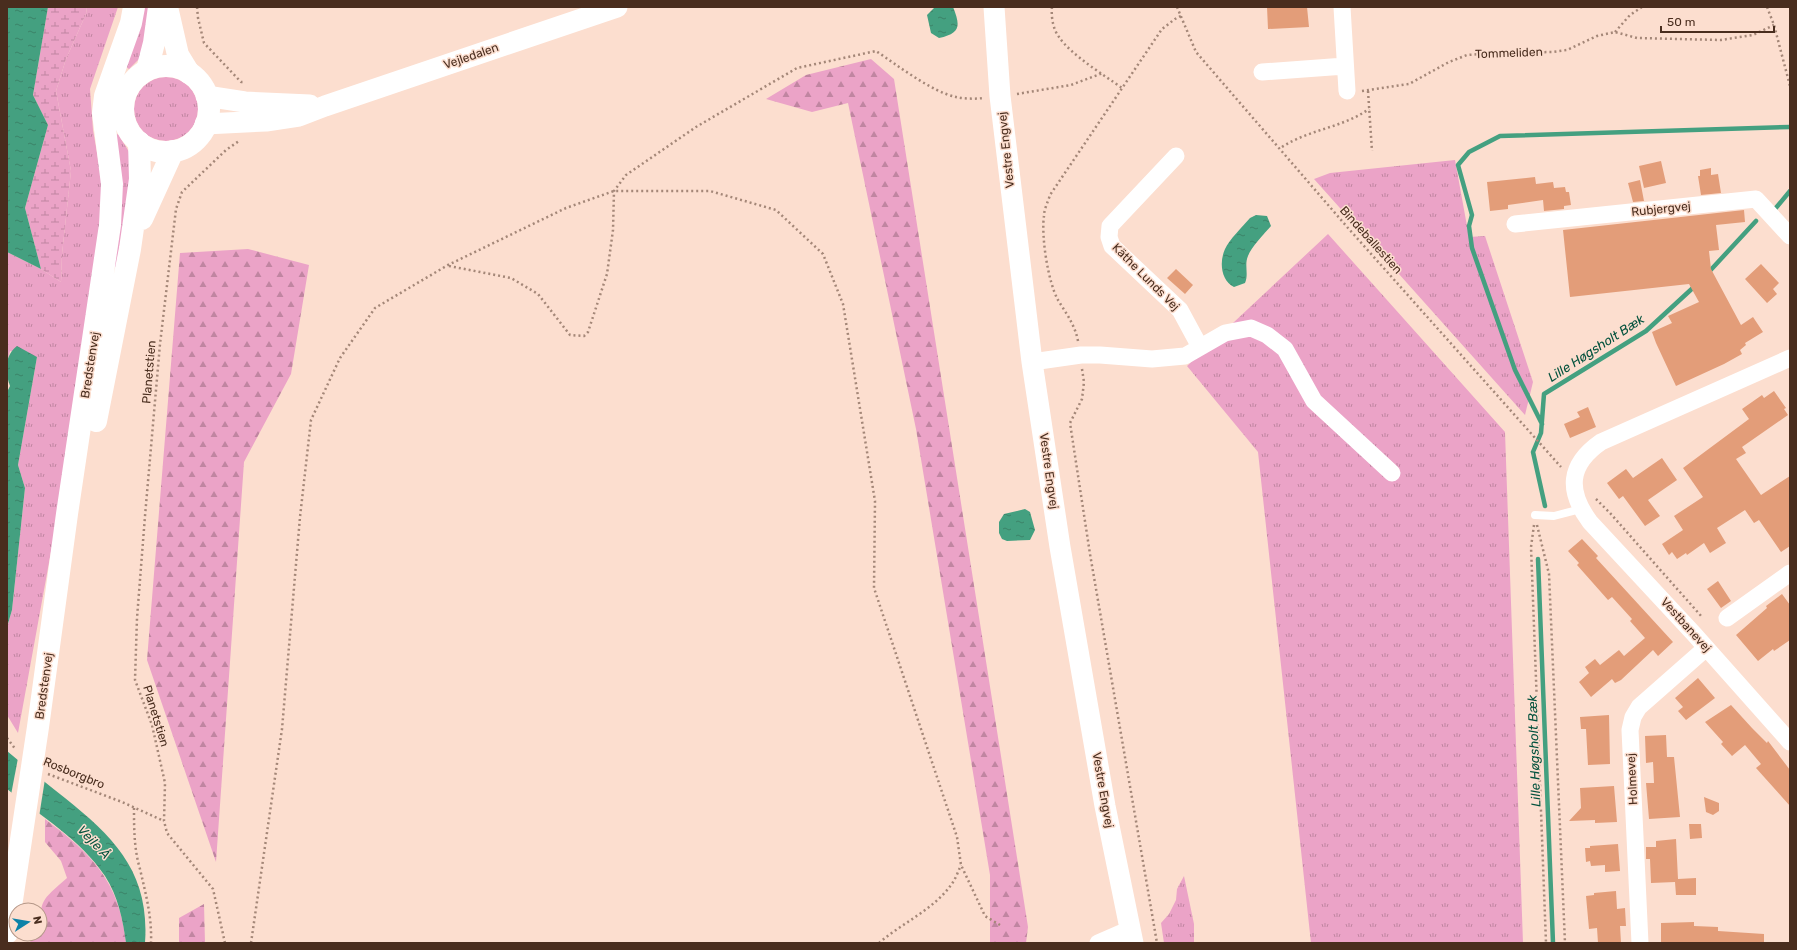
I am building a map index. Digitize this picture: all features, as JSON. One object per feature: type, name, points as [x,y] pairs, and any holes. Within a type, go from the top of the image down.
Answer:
[{"type":"main road","name":"Bredstenvej","points":[[7,934],[23,821],[38,771],[38,727],[111,212],[112,178],[103,113],[105,96],[131,23],[134,7]]},
{"type":"main road","points":[[147,70],[154,44],[159,7]]},
{"type":"main road","points":[[167,7],[178,55],[189,73]]},
{"type":"main road","points":[[169,66],[189,73],[200,83],[206,96],[208,110],[205,124],[196,139],[189,145],[173,151],[161,151],[149,148],[139,142],[127,128],[123,109],[127,91],[132,82],[147,70],[155,67],[169,66]]},
{"type":"main road","name":"Bredstenvej","points":[[38,727],[92,440],[130,250],[140,179],[139,142]]},
{"type":"main road","name":"Bredstenvej","points":[[130,250],[156,185],[173,151]]},
{"type":"street","name":"Vejledalen","points":[[205,124],[266,121],[299,116],[617,7]]},
{"type":"street","name":"Vestre Engvej","points":[[994,7],[1000,96],[1032,362],[1060,547],[1105,806],[1132,937]]},
{"type":"street","points":[[1342,7],[1347,91]]},
{"type":"street","points":[[1262,72],[1345,66]]},
{"type":"street","name":"Vejledalen","points":[[206,96],[252,102],[325,106]]},
{"type":"street","name":"Käthe Lunds Vej","points":[[1176,156],[1110,226],[1109,237],[1112,246],[1180,310],[1200,347]]},
{"type":"street","name":"Rubjergvej","points":[[1515,224],[1756,199],[1790,236]]},
{"type":"street","points":[[1032,362],[1081,355],[1152,359],[1185,356],[1225,334],[1251,328],[1267,336],[1285,349],[1314,402],[1392,473]]},
{"type":"street","name":"Vestbanevej","points":[[1790,358],[1601,442],[1587,452],[1579,464],[1574,480],[1575,495],[1581,509],[1590,522],[1694,634],[1790,742]]},
{"type":"street","points":[[1726,618],[1789,577]]},
{"type":"street","name":"Holmevej","points":[[1640,943],[1630,730],[1632,717],[1639,707],[1706,648]]},
{"type":"street","name":"Vestre Engvej","points":[[1098,943],[1121,933],[1132,937]]},
{"type":"lane","points":[[1535,515],[1554,516],[1581,509]]},
{"type":"path","points":[[197,7],[204,43],[241,82],[248,83]]},
{"type":"path","points":[[1052,7],[1054,26],[1058,36],[1066,46],[1122,88]]},
{"type":"path","name":"Bindeballestien","points":[[1177,7],[1196,52],[1348,228],[1562,468]]},
{"type":"path","points":[[1615,32],[1630,15],[1642,7]]},
{"type":"path","points":[[1767,7],[1774,25],[1790,86]]},
{"type":"path","points":[[1157,943],[1145,865],[1090,554],[1070,423],[1082,399],[1084,382],[1081,355],[1077,336],[1068,314],[1058,300],[1051,283],[1043,230],[1044,214],[1050,195],[1162,29],[1175,19],[1182,16]]},
{"type":"path","name":"Tommeliden","points":[[1347,91],[1368,91],[1409,84],[1449,62],[1467,55],[1493,52],[1553,52],[1567,50],[1597,36],[1615,32],[1637,38],[1721,40],[1753,35],[1774,25]]},
{"type":"path","points":[[448,266],[511,278],[538,294],[570,335],[584,336],[588,332],[607,274],[613,230],[614,191],[626,175],[696,127],[797,68],[876,51],[928,85],[956,97],[973,99],[1030,92],[1071,84],[1103,73]]},
{"type":"path","points":[[1368,91],[1372,151]]},
{"type":"path","points":[[1282,147],[1297,137],[1356,118],[1369,109]]},
{"type":"path","name":"Planetstien","points":[[164,821],[165,783],[152,725],[135,680],[136,618],[160,344],[176,209],[182,192],[226,150],[242,138]]},
{"type":"path","points":[[251,943],[282,729],[300,517],[311,420],[340,358],[375,308],[448,266],[566,208],[614,191],[710,191],[776,210],[823,254],[843,304],[875,501],[874,588],[957,837],[961,865],[985,916],[1000,926]]},
{"type":"path","points":[[1591,494],[1610,513],[1707,623],[1694,634]]},
{"type":"path","points":[[1535,515],[1530,547],[1546,943]]},
{"type":"path","points":[[1535,515],[1549,574],[1565,943]]},
{"type":"path","points":[[7,738],[17,752]]},
{"type":"path","name":"Rosborgbro","points":[[38,771],[122,802],[164,821]]},
{"type":"path","points":[[134,808],[134,840],[148,901],[151,943]]},
{"type":"path","points":[[164,821],[167,833],[213,889],[225,943]]},
{"type":"path","points":[[879,943],[894,930],[934,904],[952,884],[961,865]]},
{"type":"green space","points":[[48,7],[87,7],[86,14],[66,59],[56,91],[71,171],[62,254],[61,282],[41,269],[25,208],[48,125],[33,95]]},
{"type":"green space","points":[[87,7],[118,7],[90,89],[93,130],[103,187],[101,232],[68,458],[18,733],[7,715],[7,627],[12,610],[25,488],[18,465],[37,357],[10,351],[7,362],[7,252],[41,269],[61,282],[62,254],[71,171],[56,91],[66,59],[86,14]]},
{"type":"green space","points":[[140,7],[151,7],[143,55],[129,69],[123,65]]},
{"type":"green space","points":[[871,59],[894,79],[1028,927],[1026,943],[990,943],[990,875],[916,429],[848,103],[812,112],[766,99],[806,75]]},
{"type":"green space","points":[[160,77],[172,77],[189,86],[196,97],[198,109],[196,121],[189,132],[172,141],[160,141],[148,136],[139,127],[134,115],[134,103],[139,91],[148,82]]},
{"type":"green space","points":[[118,134],[131,155],[134,164],[116,267],[110,266],[114,136]]},
{"type":"green space","points":[[1455,160],[1469,237],[1485,236],[1533,382],[1525,415],[1314,179],[1330,173]]},
{"type":"green space","points":[[1328,234],[1505,432],[1523,943],[1311,943],[1258,452],[1187,366]]},
{"type":"green space","points":[[248,249],[309,265],[291,374],[244,462],[216,862],[147,660],[180,253]]},
{"type":"green space","points":[[45,819],[77,845],[101,871],[110,886],[117,903],[126,943],[30,943],[48,942],[48,902],[44,902],[47,897],[67,878],[61,861],[45,842]]},
{"type":"green space","points":[[1184,876],[1194,924],[1194,943],[1164,943],[1161,923],[1169,914],[1176,900],[1177,889]]},
{"type":"green space","points":[[204,904],[205,943],[179,943],[179,918]]},
{"type":"water","points":[[7,7],[48,7],[33,95],[48,125],[25,208],[41,269],[7,252]]},
{"type":"water","points":[[935,7],[953,7],[958,24],[955,31],[951,34],[939,38],[931,33],[927,15]]},
{"type":"water","points":[[1256,215],[1267,216],[1271,226],[1250,252],[1247,259],[1247,276],[1245,283],[1234,287],[1226,280],[1222,271],[1223,254],[1233,237],[1250,218]]},
{"type":"water","points":[[17,346],[37,357],[18,465],[25,488],[12,610],[7,627],[7,392],[10,386],[7,375],[7,364],[10,354]]},
{"type":"water","points":[[1025,509],[1030,512],[1035,530],[1030,540],[1007,541],[1002,539],[999,533],[999,522],[1004,514]]},
{"type":"water","name":"Vejle Å","points":[[7,751],[83,813],[114,843],[126,859],[142,896],[145,918],[145,943],[126,943],[117,900],[110,884],[95,863],[60,829],[7,789]]},
{"type":"pier","points":[[18,758],[45,779],[39,817],[11,795]]},
{"type":"building","points":[[1267,7],[1307,7],[1309,27],[1268,29]]},
{"type":"building","points":[[1661,161],[1666,183],[1644,188],[1639,166]]},
{"type":"building","points":[[1711,168],[1711,175],[1718,174],[1721,193],[1701,195],[1698,176],[1700,176],[1700,170]]},
{"type":"building","points":[[1535,177],[1536,184],[1553,182],[1554,188],[1565,187],[1566,192],[1569,192],[1571,205],[1564,206],[1564,209],[1544,211],[1543,200],[1508,205],[1508,209],[1490,211],[1487,182]]},
{"type":"building","points":[[1640,180],[1644,201],[1633,202],[1628,183]]},
{"type":"building","points":[[1744,210],[1745,222],[1716,225],[1719,250],[1709,251],[1711,269],[1741,325],[1753,317],[1763,332],[1745,343],[1746,345],[1740,350],[1742,354],[1724,364],[1676,386],[1656,343],[1652,332],[1672,323],[1668,316],[1699,302],[1689,284],[1570,297],[1563,230]]},
{"type":"building","points":[[1761,264],[1779,283],[1773,289],[1777,294],[1767,303],[1745,279]]},
{"type":"building","points":[[1176,269],[1193,285],[1185,294],[1167,278]]},
{"type":"building","points":[[1774,391],[1786,408],[1784,409],[1788,415],[1742,447],[1746,453],[1736,459],[1761,495],[1790,476],[1790,546],[1781,552],[1759,520],[1754,523],[1745,510],[1717,528],[1726,543],[1710,553],[1704,543],[1687,555],[1686,553],[1677,559],[1672,552],[1669,555],[1662,544],[1683,530],[1674,516],[1703,497],[1683,468],[1749,419],[1742,409],[1762,395],[1764,398]]},
{"type":"building","points":[[1588,407],[1596,427],[1570,438],[1564,424],[1580,417],[1577,412]]},
{"type":"building","points":[[1662,458],[1677,480],[1648,500],[1660,516],[1645,526],[1623,496],[1619,499],[1607,483],[1626,469],[1633,478]]},
{"type":"building","points":[[1582,539],[1598,556],[1596,558],[1673,642],[1658,656],[1653,650],[1621,680],[1615,683],[1612,679],[1591,697],[1579,682],[1589,673],[1585,667],[1595,659],[1600,665],[1619,650],[1624,656],[1645,638],[1630,621],[1632,619],[1612,597],[1608,600],[1577,565],[1579,563],[1568,551]]},
{"type":"building","points":[[1718,581],[1731,601],[1721,608],[1707,589]]},
{"type":"building","points":[[1782,594],[1790,605],[1790,640],[1774,651],[1773,649],[1758,661],[1736,635],[1767,608],[1766,606]]},
{"type":"building","points":[[1698,678],[1715,698],[1686,720],[1678,711],[1683,707],[1675,698]]},
{"type":"building","points":[[1731,705],[1767,743],[1768,741],[1790,770],[1790,806],[1756,768],[1761,764],[1745,745],[1732,756],[1721,744],[1723,742],[1705,722]]},
{"type":"building","points":[[1609,715],[1610,764],[1588,765],[1586,729],[1581,729],[1580,717]]},
{"type":"building","points":[[1666,735],[1667,757],[1674,757],[1680,817],[1649,819],[1646,783],[1654,783],[1653,762],[1646,763],[1645,736]]},
{"type":"building","points":[[1614,786],[1617,822],[1595,823],[1595,820],[1569,821],[1581,808],[1580,788]]},
{"type":"building","points":[[1704,797],[1719,803],[1719,811],[1713,815],[1706,812]]},
{"type":"building","points":[[1689,824],[1701,824],[1702,838],[1690,839]]},
{"type":"building","points":[[1676,839],[1678,879],[1696,878],[1696,895],[1676,895],[1675,882],[1651,883],[1650,859],[1646,859],[1646,847],[1656,847],[1656,841]]},
{"type":"building","points":[[1618,844],[1620,871],[1605,872],[1605,865],[1591,866],[1590,861],[1586,862],[1585,848],[1590,848],[1590,846]]},
{"type":"building","points":[[1616,891],[1617,909],[1625,908],[1626,926],[1620,926],[1621,943],[1598,943],[1597,928],[1589,929],[1586,896],[1594,895],[1594,893]]},
{"type":"building","points":[[1694,922],[1694,926],[1718,927],[1718,931],[1764,934],[1764,943],[1661,942],[1661,923]]},
{"type":"waterway","points":[[1542,424],[1515,370],[1472,248],[1469,226],[1472,215],[1458,165],[1469,152],[1500,136],[1790,127]]},
{"type":"waterway","name":"Lille Høgsholt Bæk","points":[[1775,209],[1790,191]]},
{"type":"waterway","name":"Lille Høgsholt Bæk","points":[[1707,274],[1756,221]]},
{"type":"waterway","name":"Lille Høgsholt Bæk","points":[[1545,506],[1533,452],[1541,433],[1544,394],[1646,331],[1696,285]]},
{"type":"waterway","name":"Lille Høgsholt Bæk","points":[[1538,559],[1553,943]]}]
